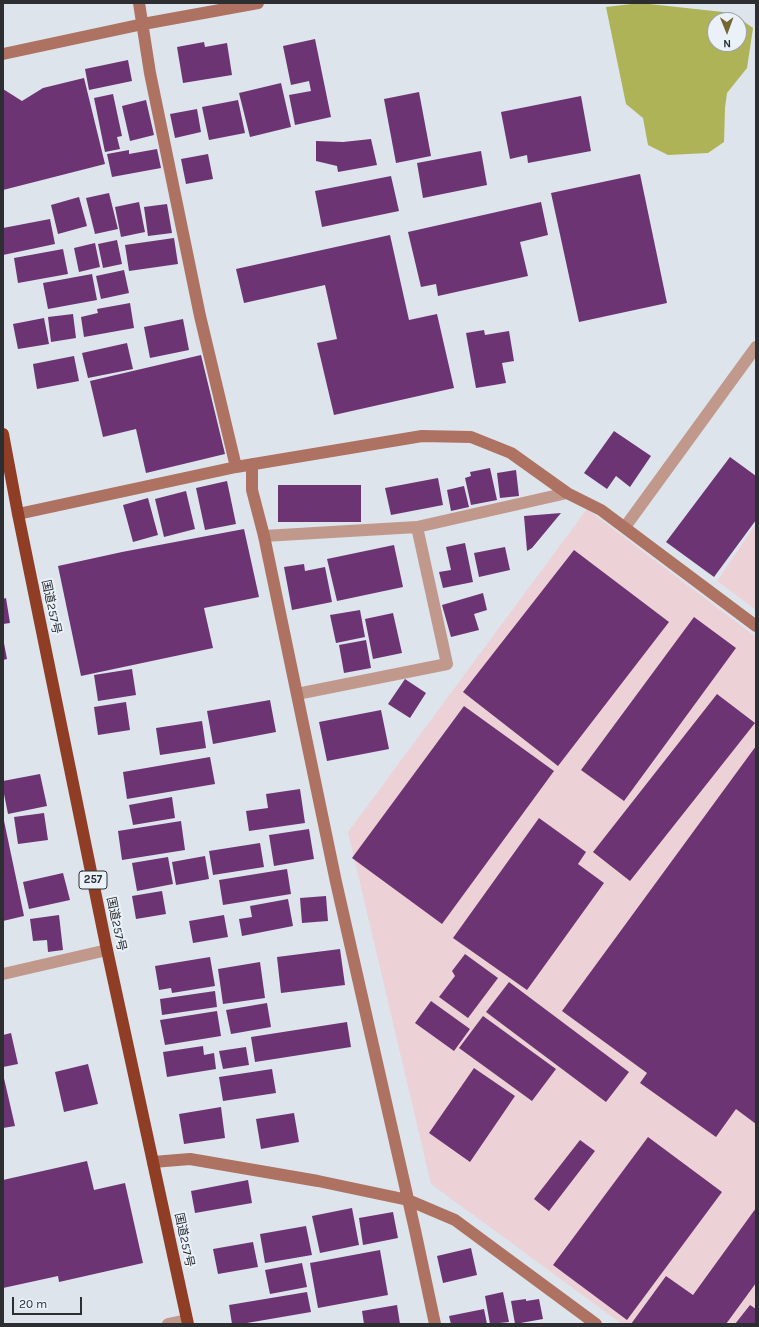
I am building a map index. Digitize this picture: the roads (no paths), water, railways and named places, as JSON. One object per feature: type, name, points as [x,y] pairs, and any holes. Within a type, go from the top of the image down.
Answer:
[{"type":"highway","name":"国道257号","points":[[3,434],[107,950],[188,1322]]},
{"type":"street","points":[[139,3],[150,73],[200,316],[236,467]]},
{"type":"street","points":[[3,54],[143,24],[258,3]]},
{"type":"street","points":[[625,527],[756,347]]},
{"type":"street","points":[[18,514],[252,464],[422,436],[471,437],[511,453],[567,493],[601,510],[756,626]]},
{"type":"street","points":[[252,464],[252,490],[264,536],[336,882],[435,1324]]},
{"type":"street","points":[[264,536],[418,527],[567,493]]},
{"type":"street","points":[[297,694],[447,664],[418,527]]},
{"type":"street","points":[[3,974],[107,950]]},
{"type":"street","points":[[153,1162],[190,1160],[318,1180],[408,1200],[456,1220],[596,1324]]},
{"type":"street","points":[[168,1324],[188,1322]]}]
